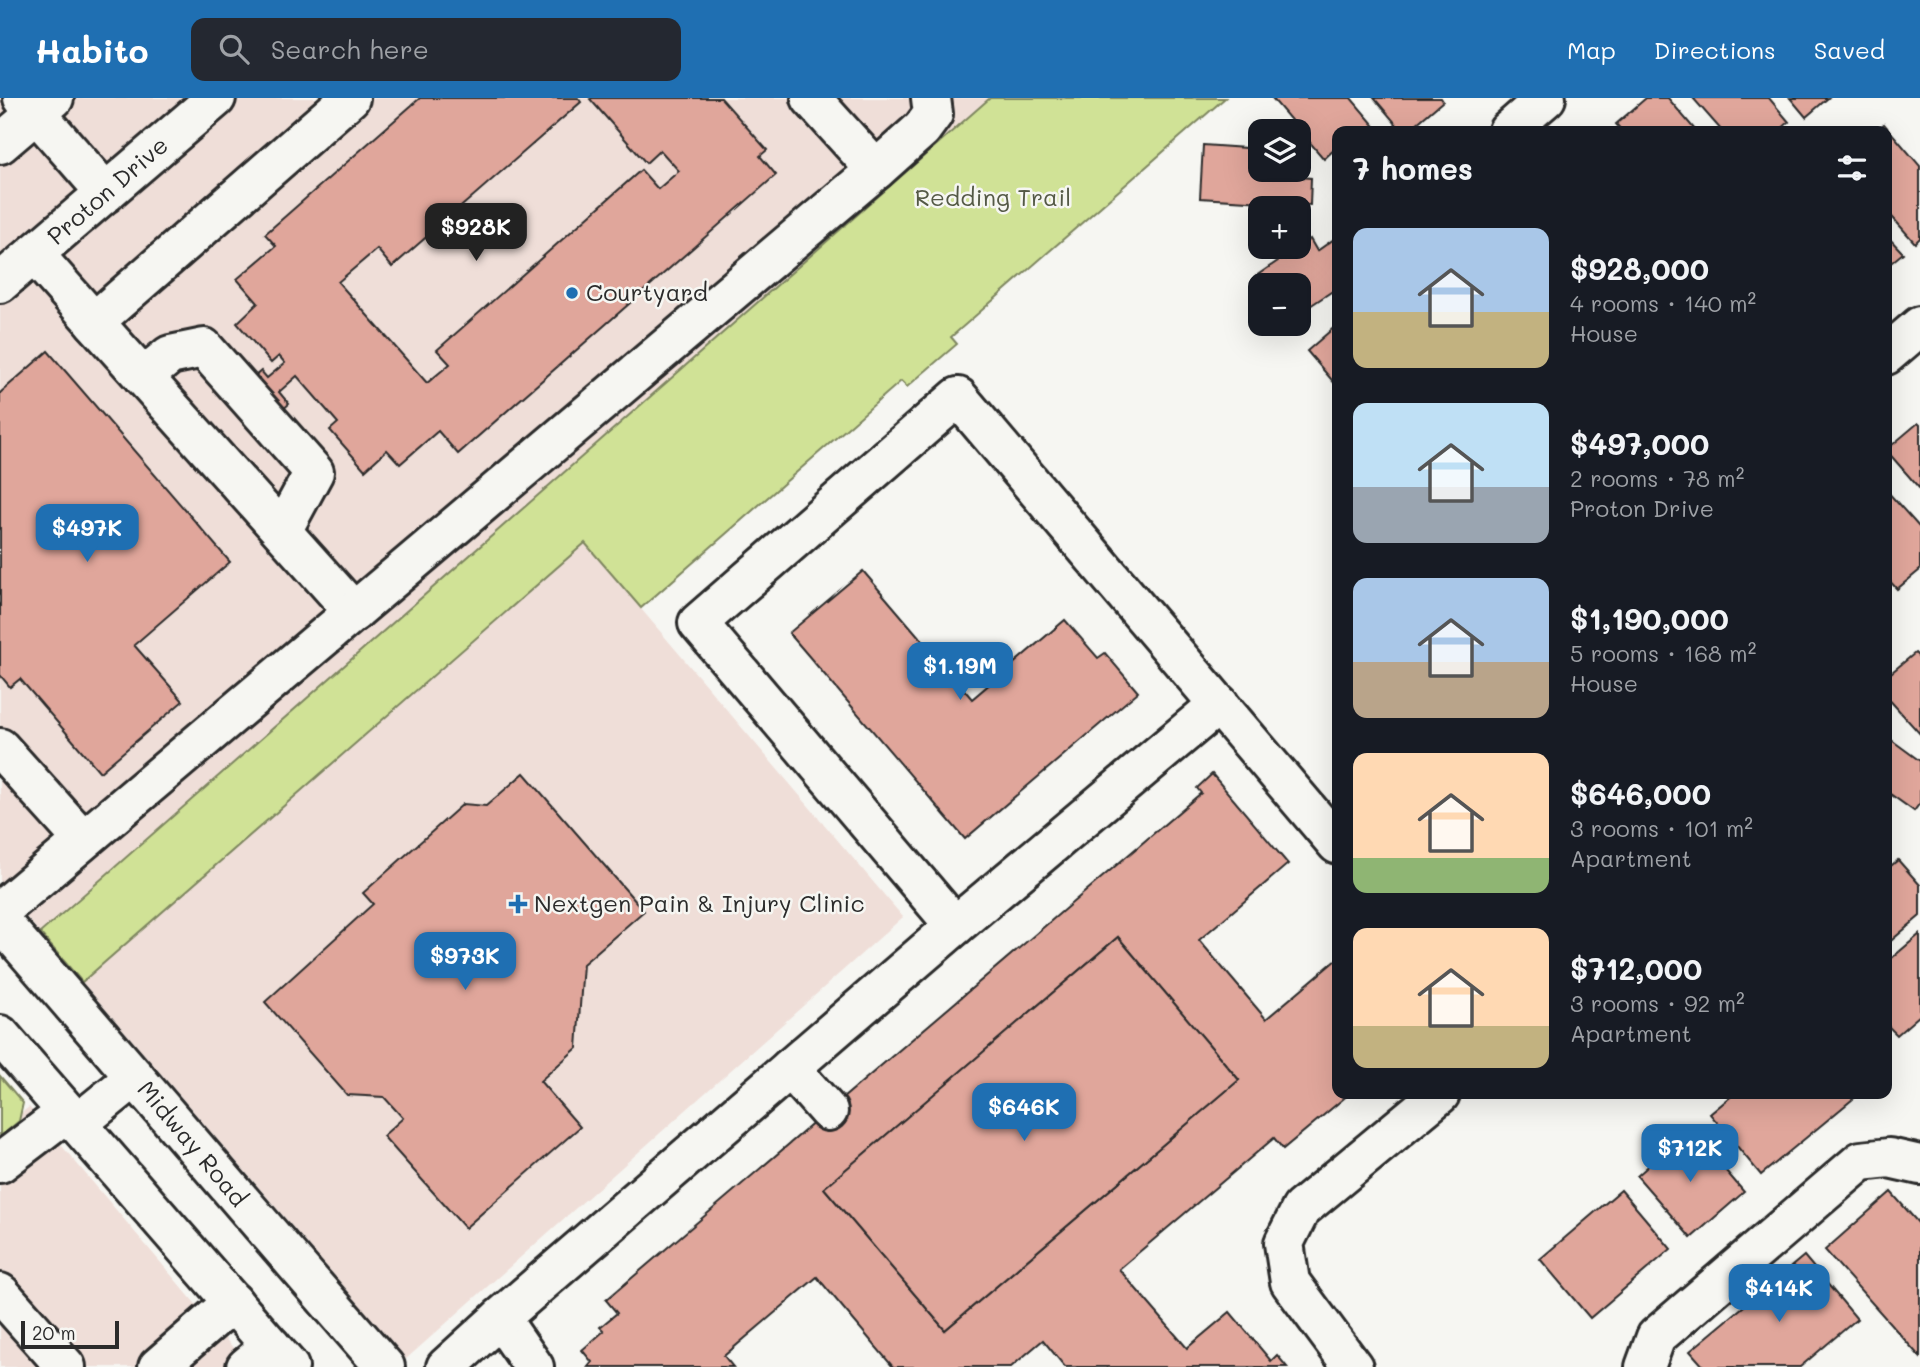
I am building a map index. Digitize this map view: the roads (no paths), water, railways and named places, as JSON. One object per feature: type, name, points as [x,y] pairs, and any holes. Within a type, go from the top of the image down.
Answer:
[{"type":"main road","name":"Proton Drive","points":[[0,283],[216,98]]},
{"type":"main road","points":[[94,322],[351,98]]},
{"type":"main road","points":[[811,98],[876,170]]},
{"type":"main road","points":[[0,911],[922,130],[933,114],[931,98]]},
{"type":"main road","points":[[1514,126],[1546,98]]},
{"type":"main road","points":[[0,144],[38,103],[106,193]]},
{"type":"main road","points":[[34,254],[354,612]]},
{"type":"main road","points":[[1892,350],[1920,326]]},
{"type":"main road","points":[[144,377],[170,355],[204,348],[214,359],[314,472],[282,531]]},
{"type":"main road","points":[[956,926],[698,623],[958,397],[1332,838]]},
{"type":"main road","points":[[446,1367],[790,1068],[1219,704]]},
{"type":"main road","points":[[0,748],[83,840]]},
{"type":"main road","name":"Midway Road","points":[[0,921],[385,1367]]},
{"type":"main road","points":[[0,1035],[233,1302],[269,1360]]},
{"type":"main road","points":[[790,1068],[828,1111]]},
{"type":"main road","points":[[0,1163],[135,1077]]},
{"type":"main road","points":[[1353,1367],[1290,1282],[1284,1243],[1301,1209],[1434,1099]]},
{"type":"main road","points":[[1645,1367],[1656,1337],[1861,1161],[1889,1157],[1920,1165]]},
{"type":"main road","points":[[0,1293],[66,1367]]},
{"type":"main road","points":[[158,1367],[233,1302]]},
{"type":"main road","points":[[500,1318],[534,1367]]},
{"type":"place","name":"Courtyard","points":[[572,293]]},
{"type":"place","name":"Nextgen Pain & Injury Clinic","points":[[518,904]]},
{"type":"park label","name":"Redding Trail","points":[[993,198]]}]
